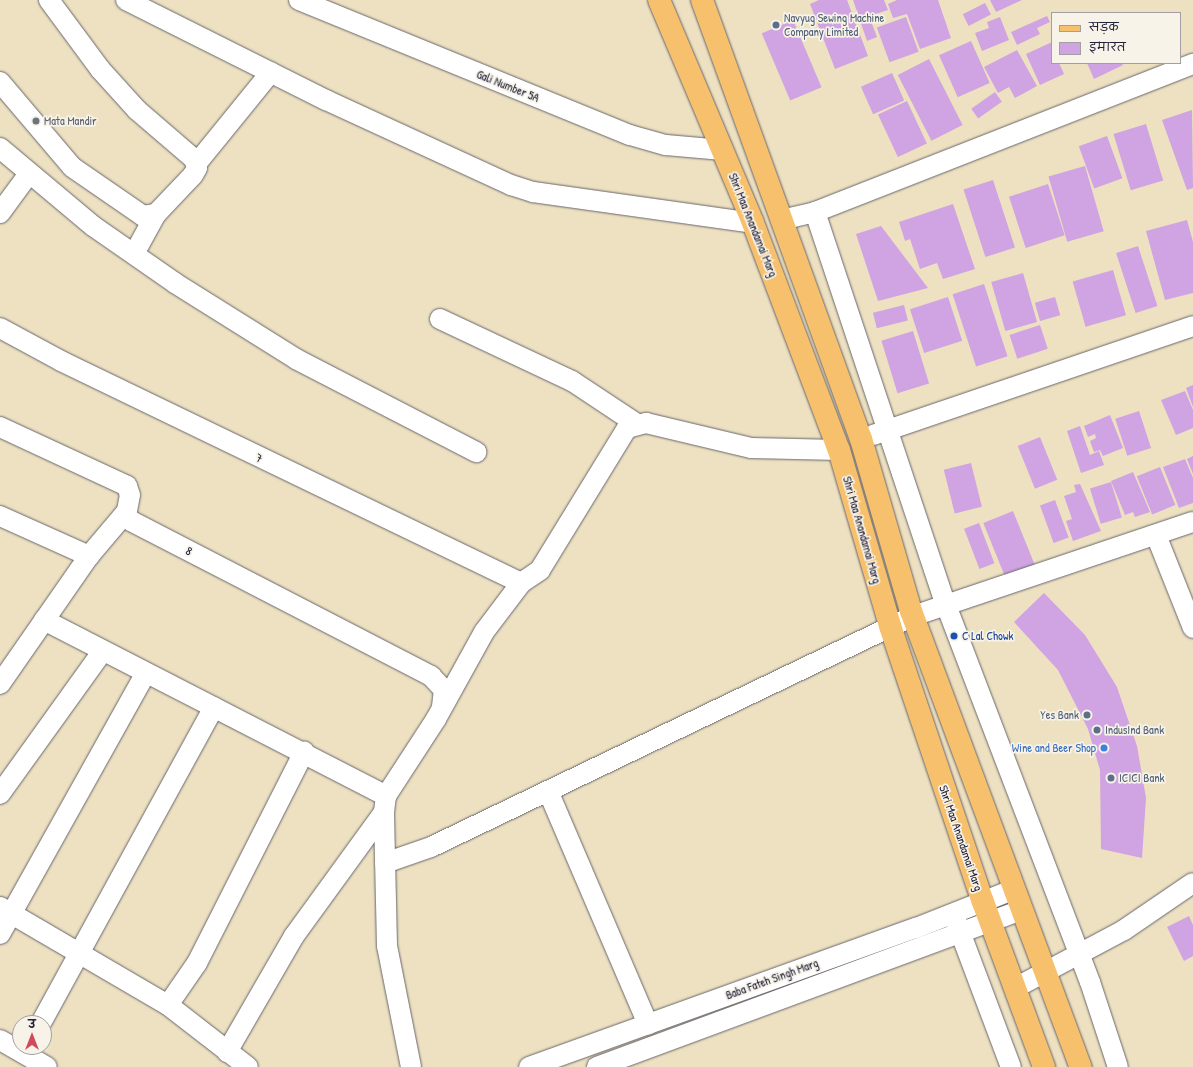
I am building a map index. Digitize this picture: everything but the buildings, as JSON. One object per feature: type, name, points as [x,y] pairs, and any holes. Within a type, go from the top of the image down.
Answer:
[{"type":"main road","name":"Shri Maa Anandamai Marg","points":[[659,0],[753,223],[839,450],[890,626],[983,902],[1044,1067]]},
{"type":"main road","name":"Shri Maa Anandamai Marg","points":[[703,0],[861,439],[913,616],[1081,1067]]},
{"type":"street","points":[[49,0],[100,69],[137,110],[197,163]]},
{"type":"street","points":[[126,0],[271,72],[511,185],[533,192],[753,223]]},
{"type":"street","name":"Gali Number 5A","points":[[299,0],[630,135],[666,145],[723,150]]},
{"type":"street","points":[[781,220],[815,212],[1193,64]]},
{"type":"street","points":[[134,254],[156,214],[193,175],[197,163],[271,72]]},
{"type":"street","points":[[0,82],[81,175],[143,216],[156,214]]},
{"type":"street","points":[[0,148],[28,175],[134,254],[296,359],[476,452]]},
{"type":"street","points":[[0,213],[28,175]]},
{"type":"street","points":[[815,212],[885,430],[946,605],[1079,954],[1118,1067]]},
{"type":"street","points":[[440,319],[572,381],[637,424],[751,448],[839,450]]},
{"type":"street","points":[[861,439],[1193,326]]},
{"type":"street","name":"7","points":[[1,330],[68,365],[521,583]]},
{"type":"street","points":[[227,1052],[294,936],[385,804],[484,632],[521,583],[540,570],[628,428],[637,424]]},
{"type":"street","points":[[0,427],[121,482],[130,491],[127,511],[88,556],[0,684]]},
{"type":"street","name":"8","points":[[127,511],[131,521],[406,661],[440,684],[445,696],[442,706]]},
{"type":"street","points":[[0,516],[88,556]]},
{"type":"street","points":[[384,863],[431,847],[913,616],[1193,522]]},
{"type":"street","points":[[1156,535],[1193,628]]},
{"type":"street","points":[[44,620],[102,652],[304,752],[385,804]]},
{"type":"street","points":[[0,794],[102,652]]},
{"type":"street","points":[[0,934],[6,910],[146,673]]},
{"type":"street","points":[[45,1015],[214,707]]},
{"type":"street","points":[[168,1005],[197,963],[304,752]]},
{"type":"street","points":[[548,791],[648,1024]]},
{"type":"street","points":[[385,804],[384,863],[388,946],[411,1067]]},
{"type":"street","points":[[1015,988],[1046,974],[1079,954],[1124,930],[1193,883]]},
{"type":"street","name":"Baba Fateh Singh Marg","points":[[541,1065],[648,1024],[954,913],[1015,889]]},
{"type":"street","points":[[6,910],[80,950],[168,1005],[248,1067]]},
{"type":"street","name":"Baba Fateh Singh Marg","points":[[596,1067],[1022,910]]},
{"type":"street","points":[[954,913],[960,934],[1011,1067]]},
{"type":"street","points":[[0,1040],[23,1056],[47,1067]]},
{"type":"place","name":"Navyug Sewing Machine Company Limited","points":[[776,25]]},
{"type":"place","name":"Mata Mandir","points":[[36,121]]},
{"type":"place","name":"C Lal Chowk","points":[[954,636]]},
{"type":"place","name":"Yes Bank","points":[[1087,715]]},
{"type":"place","name":"IndusInd Bank","points":[[1097,730]]},
{"type":"place","name":"Wine and Beer Shop","points":[[1104,748]]},
{"type":"place","name":"ICICI Bank","points":[[1111,778]]}]
